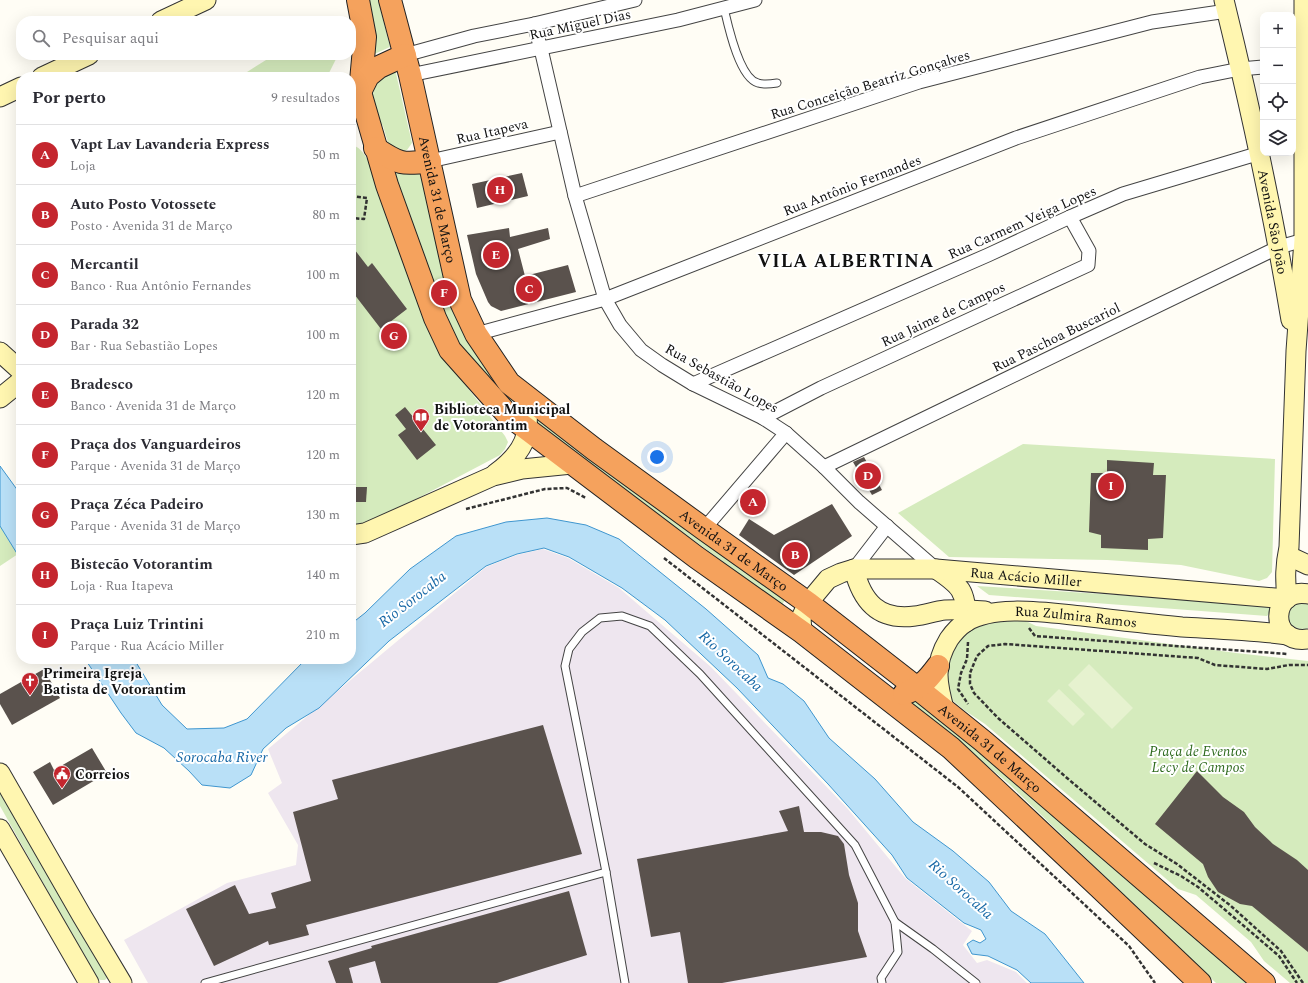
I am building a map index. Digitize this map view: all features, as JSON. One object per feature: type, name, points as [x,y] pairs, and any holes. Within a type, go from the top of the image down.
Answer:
[{"type":"highway","name":"Avenida 31 de Março","points":[[356,92],[365,37],[358,0]]},
{"type":"highway","name":"Avenida 31 de Março","points":[[390,0],[410,75],[460,300],[476,334],[509,383],[594,449],[808,603],[917,688],[983,741],[1264,983]]},
{"type":"highway","points":[[356,96],[368,76],[379,67],[405,55]]},
{"type":"highway","name":"Avenida 31 de Março","points":[[356,100],[375,148],[435,318],[450,350],[507,414],[696,557],[802,632],[951,748],[1200,983]]},
{"type":"highway","points":[[375,148],[392,160],[400,163],[430,162]]},
{"type":"highway","points":[[885,697],[903,694],[917,688],[928,680],[938,666]]},
{"type":"main road","points":[[172,16],[206,0]]},
{"type":"main road","name":"Avenida São João","points":[[1295,596],[1285,581],[1286,562],[1297,557],[1296,351],[1304,240],[1302,64],[1304,0]]},
{"type":"main road","name":"Avenida São João","points":[[1226,5],[1260,152]]},
{"type":"main road","points":[[53,72],[78,60]]},
{"type":"main road","points":[[0,97],[16,89]]},
{"type":"main road","name":"Avenida São João","points":[[1261,156],[1279,247],[1296,351]]},
{"type":"main road","points":[[0,352],[16,366]]},
{"type":"main road","points":[[0,398],[16,385]]},
{"type":"main road","points":[[493,476],[517,455],[525,439],[527,430],[526,397]]},
{"type":"main road","points":[[0,398],[16,398]]},
{"type":"main road","points":[[356,534],[365,533],[493,476],[522,469],[572,464]]},
{"type":"main road","name":"Rua Acácio Miller","points":[[802,632],[801,618],[808,603],[828,580],[841,573],[854,569],[936,569],[1295,596]]},
{"type":"main road","name":"Rua Zulmira Ramos","points":[[854,569],[858,584],[868,602],[877,611],[900,618],[944,610],[967,623],[1002,611],[1034,612],[1182,627],[1261,632],[1288,635],[1295,639],[1308,639]]},
{"type":"main road","points":[[936,569],[951,579],[961,589],[966,600],[967,623],[956,629],[944,648],[938,666],[937,675],[939,692],[945,712]]},
{"type":"main road","points":[[1288,635],[1283,630],[1278,617],[1282,604],[1295,596]]},
{"type":"main road","points":[[0,773],[122,983]]},
{"type":"main road","points":[[0,829],[89,983]]},
{"type":"street","points":[[405,55],[474,36],[534,24],[635,0]]},
{"type":"street","name":"Rua Miguel Dias","points":[[410,75],[678,20],[755,0]]},
{"type":"street","name":"Rua Conceição Beatriz Gonçalves","points":[[575,196],[919,82],[1152,22],[1226,5]]},
{"type":"street","name":"Rua Sebastião Lopes","points":[[534,24],[575,196],[605,299],[620,325],[641,350],[662,365],[693,384],[763,418],[786,433],[824,467],[859,502],[936,569]]},
{"type":"street","name":"Rua Antônio Fernandes","points":[[476,334],[605,299],[1016,138],[1200,77],[1240,69],[1260,68]]},
{"type":"street","name":"Rua Itapeva","points":[[430,162],[560,132]]},
{"type":"street","name":"Rua Carmem Veiga Lopes","points":[[693,384],[1123,194],[1260,152]]},
{"type":"street","name":"Rua Jaime de Campos","points":[[763,418],[821,388],[1088,265],[1089,251],[1070,217]]},
{"type":"street","name":"Rua Paschoa Buscariol","points":[[824,467],[1279,247],[1304,240]]},
{"type":"street","points":[[704,529],[786,433]]},
{"type":"street","points":[[854,569],[887,526]]},
{"type":"lane","points":[[724,8],[734,48],[750,78],[757,83],[777,83]]},
{"type":"lane","points":[[625,983],[606,872],[565,666],[569,649],[582,632],[600,618],[622,616],[650,626],[700,674],[855,845],[895,922],[898,952],[881,978],[882,983]]},
{"type":"lane","points":[[205,983],[606,872]]},
{"type":"lane","points":[[895,922],[933,949],[976,983]]},
{"type":"path","points":[[356,197],[366,198],[364,219],[356,218]]},
{"type":"path","points":[[466,509],[545,489],[567,488],[591,501]]},
{"type":"path","points":[[659,554],[958,787],[1129,946],[1155,983]]},
{"type":"path","points":[[967,623],[967,659],[960,673],[958,689],[970,707]]},
{"type":"path","points":[[1026,624],[1035,636],[1292,655]]},
{"type":"path","points":[[1303,983],[1281,951],[1231,906],[1177,864],[1145,844],[998,718],[974,693],[970,684],[970,673],[977,656],[988,646],[1005,644],[1198,658],[1215,665],[1267,669],[1289,665],[1308,665]]},
{"type":"path","points":[[1151,861],[1181,876],[1198,887],[1279,956],[1296,983]]},
{"type":"shaded area","points":[[543,549],[568,558],[619,588],[711,667],[847,808],[905,878],[972,931],[963,945],[977,963],[987,960],[1016,972],[1027,983],[148,983],[124,940],[227,883],[296,865],[298,845],[268,793],[282,783],[268,749],[486,567],[517,555]]},
{"type":"green space","points":[[366,0],[378,0],[390,47],[370,56]]},
{"type":"green space","points":[[266,60],[336,60],[330,72],[247,72]]},
{"type":"green space","points":[[395,69],[412,143],[407,150],[402,152],[391,149],[373,103],[374,86],[378,78]]},
{"type":"green space","points":[[356,147],[367,158],[373,169],[450,365],[505,436],[508,442],[500,455],[403,506],[364,523],[356,525]]},
{"type":"green space","points":[[388,168],[423,169],[448,278],[512,396],[512,411],[451,337]]},
{"type":"green space","points":[[543,414],[786,598],[782,605],[534,423]]},
{"type":"green space","points":[[1023,444],[1275,459],[1272,572],[1267,578],[1259,581],[1181,565],[1107,560],[949,557],[898,513]]},
{"type":"green space","points":[[0,523],[16,551],[16,555],[0,566]]},
{"type":"green space","points":[[977,586],[1259,604],[1275,607],[1267,616],[989,595]]},
{"type":"green space","points":[[1295,602],[1308,602],[1308,628],[1295,628],[1287,618],[1288,609]]},
{"type":"green space","name":"Praça de Eventos Lecy de Campos","points":[[986,620],[1026,621],[1036,626],[1236,653],[1308,661],[1308,983],[1290,983],[1264,961],[1251,942],[1196,895],[1178,889],[985,724],[952,700],[947,689],[946,672],[954,644]]},
{"type":"green space","points":[[1089,664],[1133,708],[1112,729],[1068,685]]},
{"type":"green space","points":[[1059,689],[1085,714],[1073,726],[1047,701]]},
{"type":"green space","points":[[917,695],[1251,983],[1216,983],[1008,783],[907,702]]},
{"type":"green space","points":[[0,792],[108,977],[105,980],[97,979],[0,806]]},
{"type":"water","points":[[0,466],[16,488],[16,552],[0,526]]},
{"type":"water","name":"Sorocaba River","points":[[547,518],[586,525],[619,539],[706,609],[758,655],[768,678],[783,684],[804,701],[829,738],[875,779],[913,822],[953,851],[989,882],[1011,911],[1045,934],[1084,983],[1031,983],[1017,970],[988,956],[972,954],[967,944],[973,940],[980,943],[986,939],[981,930],[964,923],[907,878],[892,855],[828,784],[737,688],[665,620],[622,588],[569,557],[544,548],[517,554],[486,566],[389,641],[319,708],[286,728],[263,749],[251,775],[230,788],[202,785],[164,748],[136,733],[88,664],[137,664],[162,705],[187,729],[224,728],[247,719],[301,664],[356,664],[356,620],[410,569],[456,536],[506,522]]},
{"type":"building","points":[[522,173],[528,196],[477,208],[472,184]]},
{"type":"building","points":[[509,228],[510,237],[548,228],[550,239],[518,249],[525,276],[568,265],[576,292],[501,311],[491,306],[476,274],[467,235]]},
{"type":"building","points":[[356,251],[368,267],[372,263],[407,309],[381,329],[356,296]]},
{"type":"building","name":"Biblioteca Municipal de Votorantim","points":[[405,407],[436,445],[417,460],[398,435],[406,429],[395,415]]},
{"type":"building","points":[[864,457],[882,490],[872,495],[853,462]]},
{"type":"building","points":[[1107,460],[1154,463],[1153,475],[1166,475],[1163,538],[1148,539],[1148,550],[1101,548],[1101,535],[1089,532],[1091,473],[1107,473]]},
{"type":"building","points":[[356,487],[367,487],[366,502],[356,502]]},
{"type":"building","points":[[832,504],[852,536],[794,575],[739,535],[749,519],[774,535]]},
{"type":"building","name":"Primeira Igreja Batista de Votorantim","points":[[44,669],[60,698],[12,725],[0,704],[0,694]]},
{"type":"building","points":[[543,725],[582,854],[306,925],[309,935],[269,945],[268,941],[214,966],[186,909],[235,885],[249,914],[276,908],[271,893],[311,881],[293,812],[338,799],[332,780]]},
{"type":"building","name":"Correios","points":[[92,748],[107,773],[53,805],[33,772],[50,762],[54,770]]},
{"type":"building","points":[[1197,771],[1223,797],[1244,812],[1255,827],[1273,844],[1297,860],[1308,870],[1308,952],[1252,906],[1240,904],[1218,892],[1208,877],[1203,864],[1155,824]]},
{"type":"building","points":[[799,806],[804,832],[821,832],[838,836],[844,844],[849,875],[858,903],[858,931],[867,957],[722,983],[688,983],[680,932],[651,937],[637,859],[788,831],[779,811]]},
{"type":"building","points":[[569,891],[587,955],[497,983],[381,983],[375,961],[349,968],[353,983],[336,983],[328,961],[372,948],[371,946]]},
{"type":"place","name":"Bistecão Votorantim","points":[[500,190]]},
{"type":"place","name":"Bradesco","points":[[496,255]]},
{"type":"place","name":"Mercantil","points":[[529,289]]},
{"type":"place","name":"Praça dos Vanguardeiros","points":[[444,293]]},
{"type":"place","name":"Praça Zéca Padeiro","points":[[394,336]]},
{"type":"place","name":"Biblioteca Municipal de Votorantim","points":[[421,432]]},
{"type":"place","name":"Parada 32","points":[[868,476]]},
{"type":"place","name":"Praça Luiz Trintini","points":[[1111,486]]},
{"type":"place","name":"Vapt Lav Lavanderia Express","points":[[753,502]]},
{"type":"place","name":"Auto Posto Votossete","points":[[795,555]]},
{"type":"place","name":"Primeira Igreja Batista de Votorantim","points":[[30,696]]},
{"type":"place","name":"Correios","points":[[62,789]]},
{"type":"district","name":"VILA ALBERTINA","points":[[846,261]]},
{"type":"water label","name":"Rio Sorocaba","points":[[412,599]]},
{"type":"water label","name":"Rio Sorocaba","points":[[731,661]]},
{"type":"water label","name":"Rio Sorocaba","points":[[961,889]]}]
